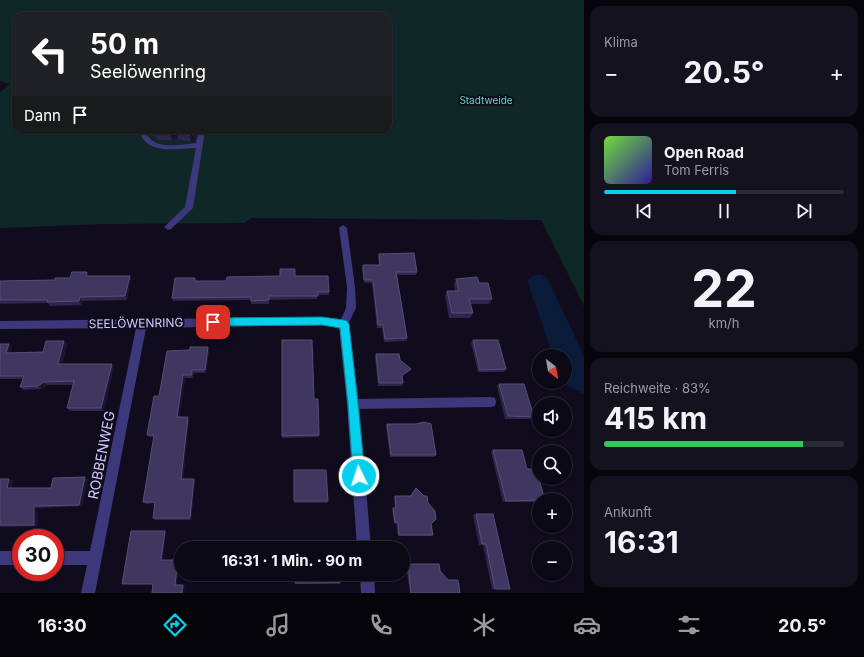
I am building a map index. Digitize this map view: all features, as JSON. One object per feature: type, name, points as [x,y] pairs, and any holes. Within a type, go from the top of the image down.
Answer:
[{"type":"street","name":"SEELÖWENRING","points":[[0,325],[322,321],[344,324]]},
{"type":"street","name":"ROBBENWEG","points":[[88,593],[142,323]]},
{"type":"street","points":[[344,324],[353,404],[363,541]]},
{"type":"street","points":[[0,558],[12,558]]},
{"type":"street","points":[[64,558],[96,558]]},
{"type":"street","points":[[367,581],[368,593]]},
{"type":"lane","points":[[142,134],[146,141],[153,145],[169,147],[199,145]]},
{"type":"lane","points":[[168,227],[189,208],[201,134]]},
{"type":"lane","points":[[343,228],[351,308],[344,324]]},
{"type":"lane","points":[[353,404],[491,402]]},
{"type":"green space","name":"Stadtweide","points":[[0,0],[584,0],[584,306],[541,220],[251,218],[244,223],[103,224],[0,228],[0,92],[10,84],[0,81]]},
{"type":"water","points":[[539,274],[547,277],[584,356],[584,394],[572,388],[572,349],[551,349],[527,280],[532,276]]},
{"type":"building","points":[[414,253],[417,272],[396,272],[407,338],[385,339],[383,325],[378,325],[373,280],[364,280],[363,265],[380,265],[379,254]]},
{"type":"building","points":[[280,269],[295,269],[295,276],[328,276],[329,292],[317,292],[318,296],[269,296],[269,300],[251,301],[251,297],[172,298],[175,278],[195,278],[195,281],[226,281],[227,277],[280,276]]},
{"type":"building","points":[[72,272],[87,272],[86,276],[130,276],[125,296],[80,297],[79,301],[47,302],[48,300],[0,300],[0,281],[55,280],[55,278],[70,278]]},
{"type":"building","points":[[477,277],[479,283],[488,283],[492,299],[469,299],[473,313],[452,313],[447,291],[459,291],[456,279]]},
{"type":"building","points":[[282,340],[312,340],[314,399],[318,399],[319,435],[282,436]]},
{"type":"building","points":[[473,340],[498,340],[506,369],[480,370]]},
{"type":"building","points":[[46,341],[64,341],[58,364],[112,364],[101,408],[67,408],[74,381],[44,382],[38,386],[20,387],[24,376],[0,376],[0,344],[9,344],[6,353],[43,352]]},
{"type":"building","points":[[190,347],[208,347],[205,370],[192,370],[192,375],[183,375],[177,417],[188,417],[181,479],[194,479],[190,518],[153,518],[155,502],[143,502],[154,435],[147,435],[154,396],[159,396],[167,351],[190,350]]},
{"type":"building","points":[[376,354],[399,354],[400,360],[411,369],[402,375],[403,383],[379,383]]},
{"type":"building","points":[[499,384],[524,384],[532,410],[532,417],[508,416]]},
{"type":"building","points":[[424,422],[431,424],[436,455],[391,455],[387,424],[416,424]]},
{"type":"building","points":[[493,450],[522,450],[527,469],[532,469],[532,485],[541,485],[543,493],[532,493],[532,500],[506,501]]},
{"type":"building","points":[[294,470],[326,470],[328,501],[294,501]]},
{"type":"building","points":[[85,477],[79,505],[34,506],[34,525],[0,525],[0,479],[9,479],[7,488],[51,488],[53,478]]},
{"type":"building","points":[[416,488],[424,496],[427,496],[428,503],[435,511],[436,519],[431,524],[433,535],[399,535],[398,522],[395,522],[393,508],[396,508],[395,496],[411,496]]},
{"type":"building","points":[[476,514],[493,514],[510,589],[495,589],[486,544],[482,544]]},
{"type":"building","points":[[131,531],[165,531],[161,560],[174,560],[174,581],[175,581],[175,585],[183,585],[182,593],[152,593],[153,584],[122,584]]},
{"type":"building","points":[[410,564],[439,564],[440,571],[448,580],[458,580],[460,593],[411,593]]},
{"type":"building","points":[[295,581],[340,581],[340,583],[295,583]]},
{"type":"route","points":[[213,322],[322,321],[344,324],[359,476]]}]
